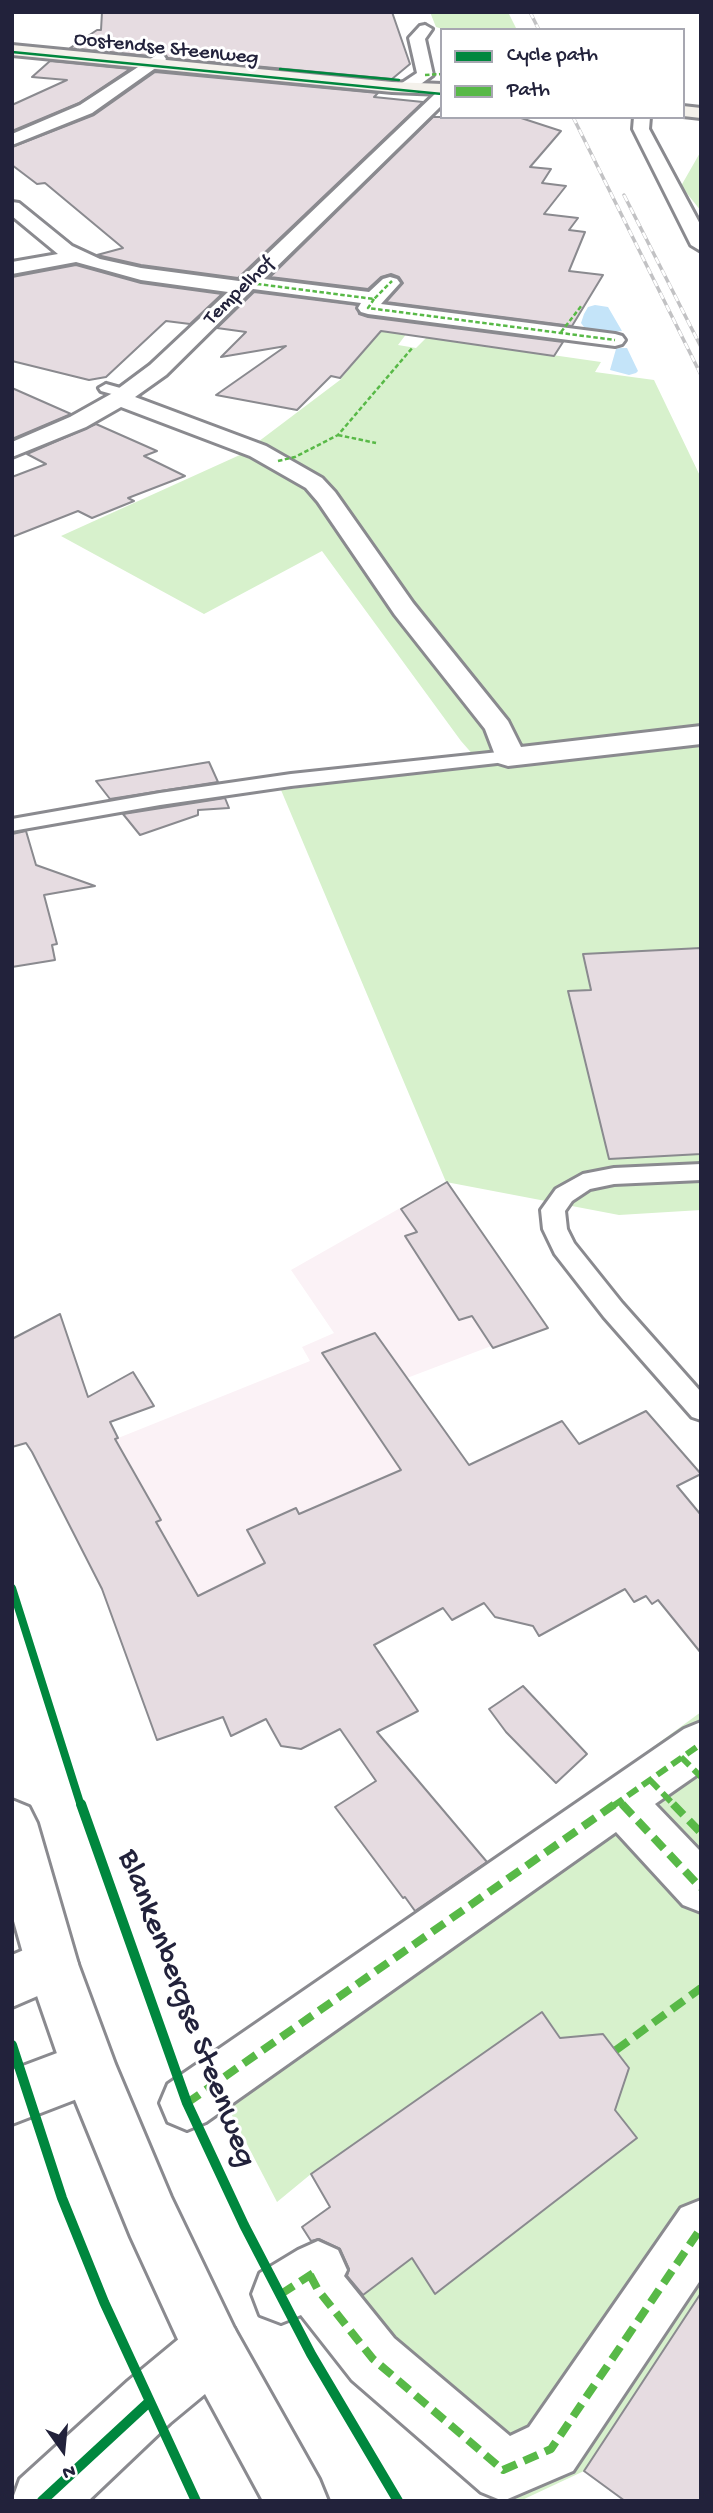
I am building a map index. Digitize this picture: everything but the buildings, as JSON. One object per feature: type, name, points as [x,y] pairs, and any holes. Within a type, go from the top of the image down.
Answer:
[{"type":"main road","name":"Oostendse Steenweg","points":[[12,47],[392,87],[440,89]]},
{"type":"street","points":[[416,12],[425,29],[440,33]]},
{"type":"street","points":[[408,86],[425,75],[417,38],[425,29]]},
{"type":"street","points":[[12,140],[86,109],[155,61]]},
{"type":"street","name":"Tempelhof","points":[[12,450],[67,427],[117,393],[158,370],[440,98]]},
{"type":"street","points":[[642,119],[641,128],[701,245]]},
{"type":"street","points":[[12,207],[48,238],[78,257],[141,274],[374,299]]},
{"type":"street","points":[[24,242],[48,238]]},
{"type":"street","points":[[12,268],[78,257]]},
{"type":"street","points":[[392,281],[368,307],[615,340]]},
{"type":"street","points":[[561,332],[582,305]]},
{"type":"street","points":[[117,393],[258,451],[314,483],[327,497],[404,609],[498,727],[506,742],[508,757],[701,734]]},
{"type":"street","points":[[187,2102],[701,1744]]},
{"type":"street","points":[[619,1801],[701,1888]]},
{"type":"street","points":[[12,1823],[32,1973],[89,2068],[151,2217],[213,2349],[297,2501]]},
{"type":"street","points":[[12,2097],[89,2068]]},
{"type":"street","points":[[303,2280],[318,2290],[373,2359],[503,2470],[551,2449],[701,2228]]},
{"type":"street","points":[[42,2501],[149,2402],[213,2349]]},
{"type":"lane","points":[[12,825],[160,799],[291,780],[508,757]]},
{"type":"lane","points":[[701,1172],[614,1176],[583,1182],[564,1195],[553,1210],[555,1229],[564,1248],[613,1310],[701,1410]]},
{"type":"shaded area","points":[[446,1182],[544,1326],[407,1378],[479,1481],[126,1657],[101,1589],[41,1469],[310,1361],[302,1347],[334,1333],[291,1270]]},
{"type":"green space","points":[[430,12],[508,12],[516,28],[440,28],[436,27]]},
{"type":"green space","points":[[701,151],[701,211],[681,186]]},
{"type":"green space","points":[[381,330],[407,333],[398,345],[416,348],[427,337],[601,362],[595,372],[654,380],[701,478],[701,1210],[619,1215],[446,1182],[281,790],[482,765],[461,741],[322,551],[204,614],[61,536],[242,454],[340,380]]},
{"type":"green space","points":[[701,1712],[701,2294],[584,2471],[520,2501],[506,2501],[364,2376],[350,2305],[412,2258],[435,2293],[617,2105],[629,2068],[603,2034],[562,2039],[542,2012],[311,2174],[277,2202],[209,2071]]},
{"type":"water","points":[[588,307],[608,307],[622,331],[603,333],[584,327],[581,323],[584,314]]},
{"type":"water","points":[[627,348],[638,371],[636,373],[629,375],[610,370],[616,349]]},
{"type":"railway","points":[[530,12],[538,28]]},
{"type":"railway","points":[[574,119],[701,375]]},
{"type":"railway","points":[[624,195],[701,347]]},
{"type":"marked path","points":[[425,75],[440,74]]},
{"type":"marked path","points":[[250,283],[374,299],[392,281]]},
{"type":"marked path","points":[[374,299],[368,308],[615,340]]},
{"type":"marked path","points":[[561,332],[582,305]]},
{"type":"marked path","points":[[278,461],[295,457],[338,435],[413,347]]},
{"type":"marked path","points":[[338,435],[376,443]]},
{"type":"marked path","points":[[187,2103],[701,1744]]},
{"type":"marked path","points":[[681,1757],[701,1777]]},
{"type":"marked path","points":[[650,1780],[701,1833]]},
{"type":"marked path","points":[[619,1801],[701,1888]]},
{"type":"marked path","points":[[616,2050],[701,1988]]},
{"type":"marked path","points":[[310,2275],[318,2290],[373,2359],[503,2470],[551,2449],[701,2228]]},
{"type":"marked path","points":[[281,2294],[318,2270]]},
{"type":"cycle path","points":[[12,52],[440,94]]},
{"type":"cycle path","points":[[280,69],[399,80]]},
{"type":"cycle path","name":"Blankenbergse Steenweg","points":[[12,1588],[79,1799],[187,2103],[244,2225],[311,2354],[398,2501]]},
{"type":"cycle path","points":[[12,2045],[62,2198],[104,2302],[196,2501]]},
{"type":"cycle path","points":[[42,2501],[149,2402]]}]
